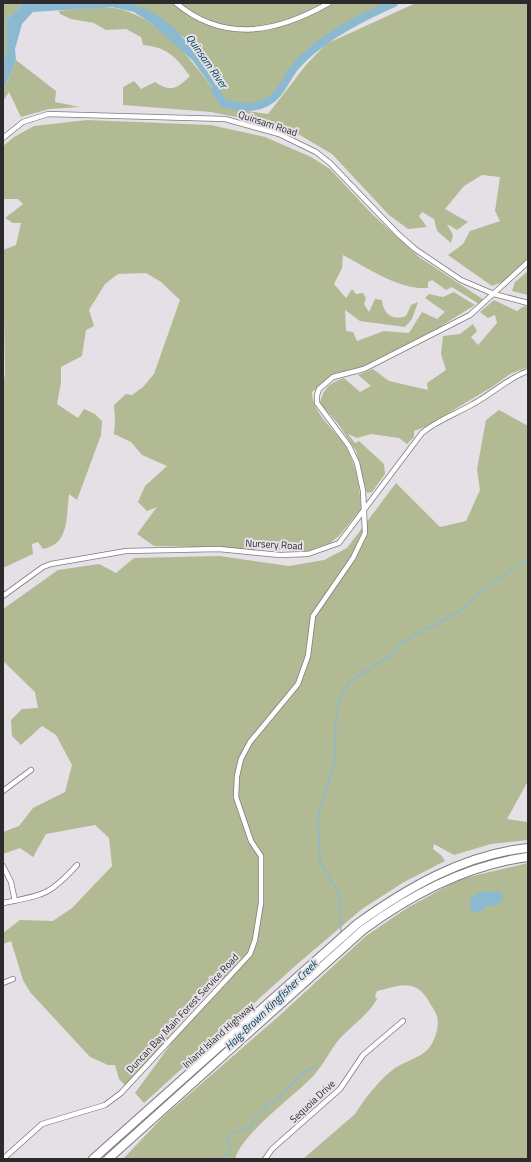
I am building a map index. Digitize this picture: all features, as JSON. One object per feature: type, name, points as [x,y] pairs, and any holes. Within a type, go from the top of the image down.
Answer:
[{"type":"highway","name":"Inland Island Highway","points":[[93,1159],[357,924],[385,904],[412,888],[452,869],[488,856],[528,848]]},
{"type":"highway","name":"Inland Island Highway","points":[[108,1159],[363,930],[391,910],[416,895],[455,877],[489,866],[528,857]]},
{"type":"street","points":[[176,3],[200,19],[216,26],[257,30],[310,14],[329,3]]},
{"type":"street","name":"Quinsam Road","points":[[3,138],[23,122],[48,114],[225,119],[279,134],[310,149],[330,163],[398,234],[416,249],[461,280],[494,294],[528,303]]},
{"type":"street","name":"Duncan Bay Main Forest Service Road","points":[[3,1159],[42,1124],[105,1105],[121,1093],[250,954],[255,940],[261,902],[261,856],[251,841],[236,796],[238,776],[242,759],[250,742],[298,684],[308,656],[313,616],[352,558],[365,533],[363,491],[357,463],[349,446],[317,403],[319,389],[334,377],[364,369],[470,316],[528,262]]},
{"type":"street","name":"Nursery Road","points":[[3,596],[51,564],[126,551],[218,549],[280,555],[308,554],[339,544],[364,508],[422,432],[429,426],[473,404],[515,375],[528,371]]},
{"type":"street","points":[[3,791],[31,770]]},
{"type":"street","points":[[3,903],[41,895],[50,891],[58,885],[77,865]]},
{"type":"street","points":[[3,866],[11,882],[15,900]]},
{"type":"street","points":[[3,983],[13,979]]},
{"type":"street","name":"Sequoia Drive","points":[[265,1159],[272,1149],[340,1089],[363,1055],[402,1021]]},
{"type":"green space","points":[[3,3],[24,3],[7,19],[7,50],[3,62]]},
{"type":"green space","points":[[129,3],[394,3],[341,30],[316,48],[295,67],[280,91],[272,99],[262,105],[245,107],[223,103],[216,82],[185,38]]},
{"type":"green space","points":[[416,3],[528,3],[528,258],[505,281],[492,286],[448,255],[463,244],[470,231],[500,221],[495,211],[500,177],[482,175],[464,186],[445,209],[468,222],[457,230],[447,224],[453,235],[451,243],[437,231],[434,219],[422,212],[419,216],[427,227],[408,229],[389,215],[332,154],[286,127],[211,112],[123,105],[123,87],[134,81],[141,89],[155,82],[166,87],[174,88],[182,84],[190,76],[180,63],[170,54],[158,48],[143,45],[141,37],[126,29],[106,30],[94,23],[71,19],[60,14],[59,11],[101,7],[114,8],[130,12],[146,20],[174,42],[210,84],[220,98],[222,105],[241,110],[268,114],[306,65],[326,44]]},
{"type":"green space","points":[[16,60],[56,91],[55,102],[80,107],[49,109],[21,117],[9,92],[3,101],[3,91]]},
{"type":"green space","points":[[87,120],[211,125],[265,137],[311,157],[330,169],[372,214],[419,257],[484,300],[479,304],[452,287],[446,290],[432,280],[428,282],[428,288],[406,286],[373,272],[343,255],[342,268],[334,284],[346,298],[352,289],[356,294],[363,293],[366,298],[364,304],[369,312],[375,299],[382,300],[384,309],[387,313],[397,318],[406,316],[411,305],[418,302],[412,319],[405,327],[360,321],[345,310],[346,331],[353,332],[357,341],[384,331],[409,333],[422,312],[437,319],[445,312],[425,298],[429,294],[443,297],[454,292],[475,305],[438,328],[362,367],[333,374],[312,392],[313,401],[316,408],[347,449],[356,471],[360,494],[361,509],[339,536],[330,543],[305,552],[271,549],[154,546],[137,534],[157,507],[147,511],[138,502],[145,486],[167,466],[142,455],[131,442],[114,434],[114,405],[126,394],[132,395],[143,387],[154,374],[180,300],[161,282],[146,273],[118,274],[105,284],[89,310],[94,326],[86,330],[82,356],[61,367],[61,383],[57,404],[78,418],[84,409],[95,414],[102,421],[101,435],[77,500],[69,494],[67,520],[62,535],[58,541],[52,546],[43,549],[38,542],[32,544],[33,554],[3,568],[3,385],[5,375],[3,250],[16,245],[21,223],[13,223],[5,218],[23,204],[18,199],[3,199],[3,146],[14,137],[34,126]]},
{"type":"green space","points":[[528,271],[528,295],[512,291],[515,282]]},
{"type":"green space","points":[[494,300],[517,311],[524,306],[528,307],[528,367],[510,374],[492,387],[425,427],[414,431],[414,437],[407,444],[399,438],[371,434],[357,438],[348,434],[355,443],[359,441],[384,464],[385,474],[372,492],[367,493],[356,451],[339,425],[320,403],[325,390],[331,384],[344,378],[360,392],[371,386],[358,375],[373,369],[389,381],[428,390],[427,383],[446,370],[441,354],[443,336],[460,334],[473,324],[477,331],[471,337],[478,345],[497,323],[495,315],[488,318],[480,312]]},
{"type":"green space","points":[[499,410],[528,426],[528,781],[507,819],[528,822],[528,840],[491,844],[454,855],[434,844],[433,849],[441,855],[445,861],[404,882],[362,909],[295,966],[144,1103],[135,1093],[173,1041],[227,983],[220,978],[126,1086],[119,1079],[115,1065],[108,1065],[90,1057],[30,992],[23,980],[11,941],[3,944],[3,933],[20,920],[53,921],[72,908],[112,866],[109,838],[95,825],[46,834],[33,857],[20,848],[3,854],[3,832],[19,826],[33,808],[65,792],[72,765],[56,735],[42,726],[21,745],[12,736],[11,720],[22,709],[38,708],[35,692],[3,661],[3,609],[58,570],[99,564],[116,573],[134,558],[219,556],[289,566],[324,560],[347,548],[396,483],[440,527],[466,521],[480,490],[477,469],[486,420]]},
{"type":"green space","points":[[528,863],[528,1159],[303,1159],[355,1114],[373,1089],[389,1072],[425,1052],[434,1040],[438,1025],[436,1014],[423,993],[417,988],[405,985],[377,991],[375,996],[377,999],[373,1006],[337,1042],[313,1077],[256,1128],[240,1149],[235,1159],[123,1159],[163,1117],[279,1016],[366,936],[407,908],[460,879]]},
{"type":"water","name":"Quinsam River","points":[[24,3],[129,3],[152,12],[170,25],[186,41],[209,74],[220,98],[193,61],[152,24],[134,12],[112,7],[33,12],[22,24],[15,49],[16,60],[3,91],[3,62],[7,50],[7,19]]},
{"type":"water","points":[[483,892],[500,892],[504,896],[498,905],[489,905],[478,913],[470,910],[471,898],[474,895]]},
{"type":"waterway","name":"Quinsam River","points":[[215,89],[223,103],[240,107],[262,105],[272,99],[280,91],[295,67],[316,48],[341,30],[394,3]]},
{"type":"waterway","points":[[3,14],[7,19]]},
{"type":"waterway","name":"Haig-Brown Kingfisher Creek","points":[[341,933],[339,894],[320,862],[318,817],[335,759],[336,716],[340,698],[350,681],[390,656],[402,642],[459,612],[492,583],[528,559]]},
{"type":"waterway","name":"Haig-Brown Kingfisher Creek","points":[[207,1076],[238,1047]]},
{"type":"waterway","points":[[221,1159],[231,1150],[227,1140],[235,1131],[251,1127],[254,1118],[265,1109],[265,1106],[279,1098],[301,1074],[315,1066]]}]
